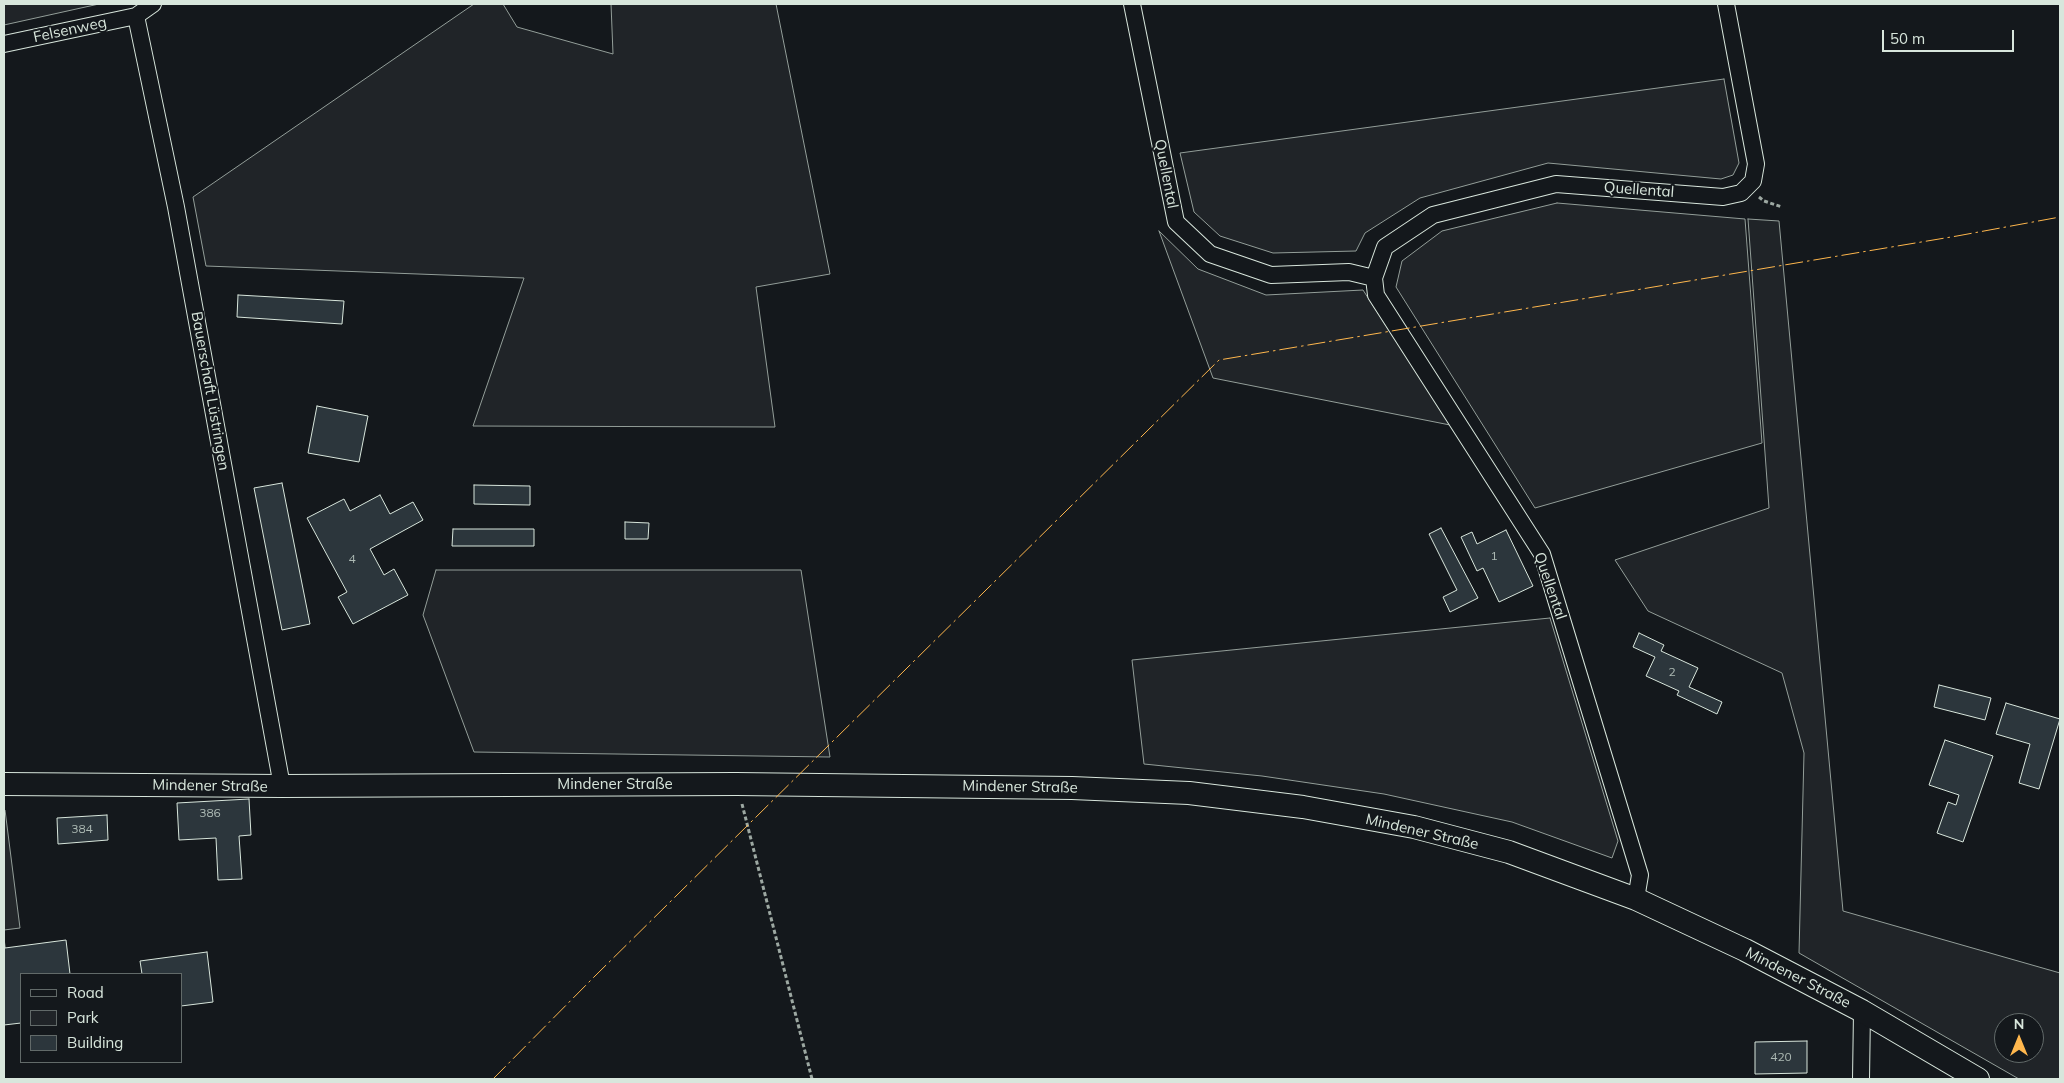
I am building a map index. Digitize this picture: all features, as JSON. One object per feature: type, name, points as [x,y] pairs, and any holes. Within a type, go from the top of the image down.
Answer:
[{"type":"main road","name":"Mindener Straße","points":[[4,784],[282,786],[736,784],[1072,788],[1189,793],[1303,807],[1414,827],[1508,852],[1636,899],[1745,950],[1862,1011],[1978,1079]]},
{"type":"street","points":[[136,16],[153,4]]},
{"type":"street","name":"Quellental","points":[[1132,4],[1176,222],[1210,254],[1271,275],[1349,272],[1374,278]]},
{"type":"street","points":[[1726,4],[1756,164],[1753,181],[1747,187]]},
{"type":"street","name":"Felsenweg","points":[[4,44],[136,16]]},
{"type":"street","name":"Bauerschaft Lüstringen","points":[[136,16],[178,216],[282,786]]},
{"type":"street","name":"Quellental","points":[[1636,899],[1640,875],[1542,554],[1376,295],[1374,278],[1385,247],[1433,215],[1556,184],[1723,197],[1741,193],[1747,187]]},
{"type":"street","points":[[1861,1079],[1862,1011]]},
{"type":"path","points":[[1747,187],[1764,201],[1782,207]]},
{"type":"path","points":[[736,784],[812,1079]]},
{"type":"green space","points":[[4,4],[99,4],[4,25]]},
{"type":"green space","points":[[474,4],[503,4],[517,27],[613,54],[611,4],[776,4],[830,274],[756,287],[775,427],[473,426],[524,278],[206,266],[193,197]]},
{"type":"green space","points":[[1724,79],[1739,163],[1733,175],[1721,179],[1548,163],[1420,198],[1365,233],[1356,251],[1273,253],[1220,236],[1194,212],[1180,153]]},
{"type":"green space","points":[[1557,203],[1745,219],[1762,443],[1535,508],[1396,287],[1402,261],[1442,231]]},
{"type":"green space","points":[[1748,219],[1779,221],[1843,911],[2060,973],[2060,1079],[2019,1079],[1799,953],[1804,753],[1782,673],[1648,611],[1615,560],[1769,508]]},
{"type":"green space","points":[[1159,231],[1198,269],[1266,295],[1363,290],[1450,425],[1213,378]]},
{"type":"green space","points":[[436,570],[801,570],[830,757],[474,752],[423,615]]},
{"type":"green space","points":[[1550,618],[1618,841],[1612,858],[1512,822],[1384,794],[1262,776],[1144,764],[1132,660]]},
{"type":"shaded area","points":[[4,810],[20,928],[4,930]]},
{"type":"building","points":[[238,295],[344,301],[342,324],[237,317]]},
{"type":"building","points":[[317,406],[368,416],[359,462],[308,453]]},
{"type":"building","points":[[282,483],[310,624],[282,630],[254,488]]},
{"type":"building","points":[[474,485],[530,486],[530,505],[474,504]]},
{"type":"building","points":[[380,495],[390,514],[413,502],[423,520],[370,549],[384,575],[394,569],[408,595],[353,624],[338,597],[347,592],[307,518],[344,499],[350,511]]},
{"type":"building","points":[[625,522],[649,523],[648,539],[625,539]]},
{"type":"building","points":[[1441,528],[1478,598],[1450,612],[1443,597],[1457,590],[1429,534]]},
{"type":"building","points":[[453,529],[534,529],[534,546],[452,546]]},
{"type":"building","points":[[1506,530],[1533,586],[1499,602],[1483,568],[1477,571],[1461,537],[1472,532],[1477,544]]},
{"type":"building","points":[[1639,633],[1664,645],[1661,651],[1698,668],[1689,687],[1722,702],[1717,714],[1677,695],[1679,691],[1646,676],[1655,657],[1633,647]]},
{"type":"building","points":[[1939,685],[1991,698],[1985,720],[1934,707]]},
{"type":"building","points":[[2006,703],[2060,719],[2039,789],[2019,783],[2030,744],[1996,734]]},
{"type":"building","points":[[1945,740],[1993,756],[1963,842],[1937,833],[1948,802],[1956,805],[1959,795],[1929,785]]},
{"type":"building","points":[[249,799],[251,835],[239,836],[242,879],[218,880],[216,838],[179,840],[177,803]]},
{"type":"building","points":[[107,815],[108,840],[58,844],[57,818]]},
{"type":"building","points":[[4,936],[5,948],[66,940],[70,973],[20,973],[20,1023],[4,1025]]},
{"type":"building","points":[[207,952],[213,1002],[182,1006],[182,973],[142,973],[140,961]]},
{"type":"building","points":[[1807,1041],[1807,1073],[1755,1074],[1755,1042]]},
{"type":"power","points":[[493,1079],[1219,360],[2060,217]]}]
